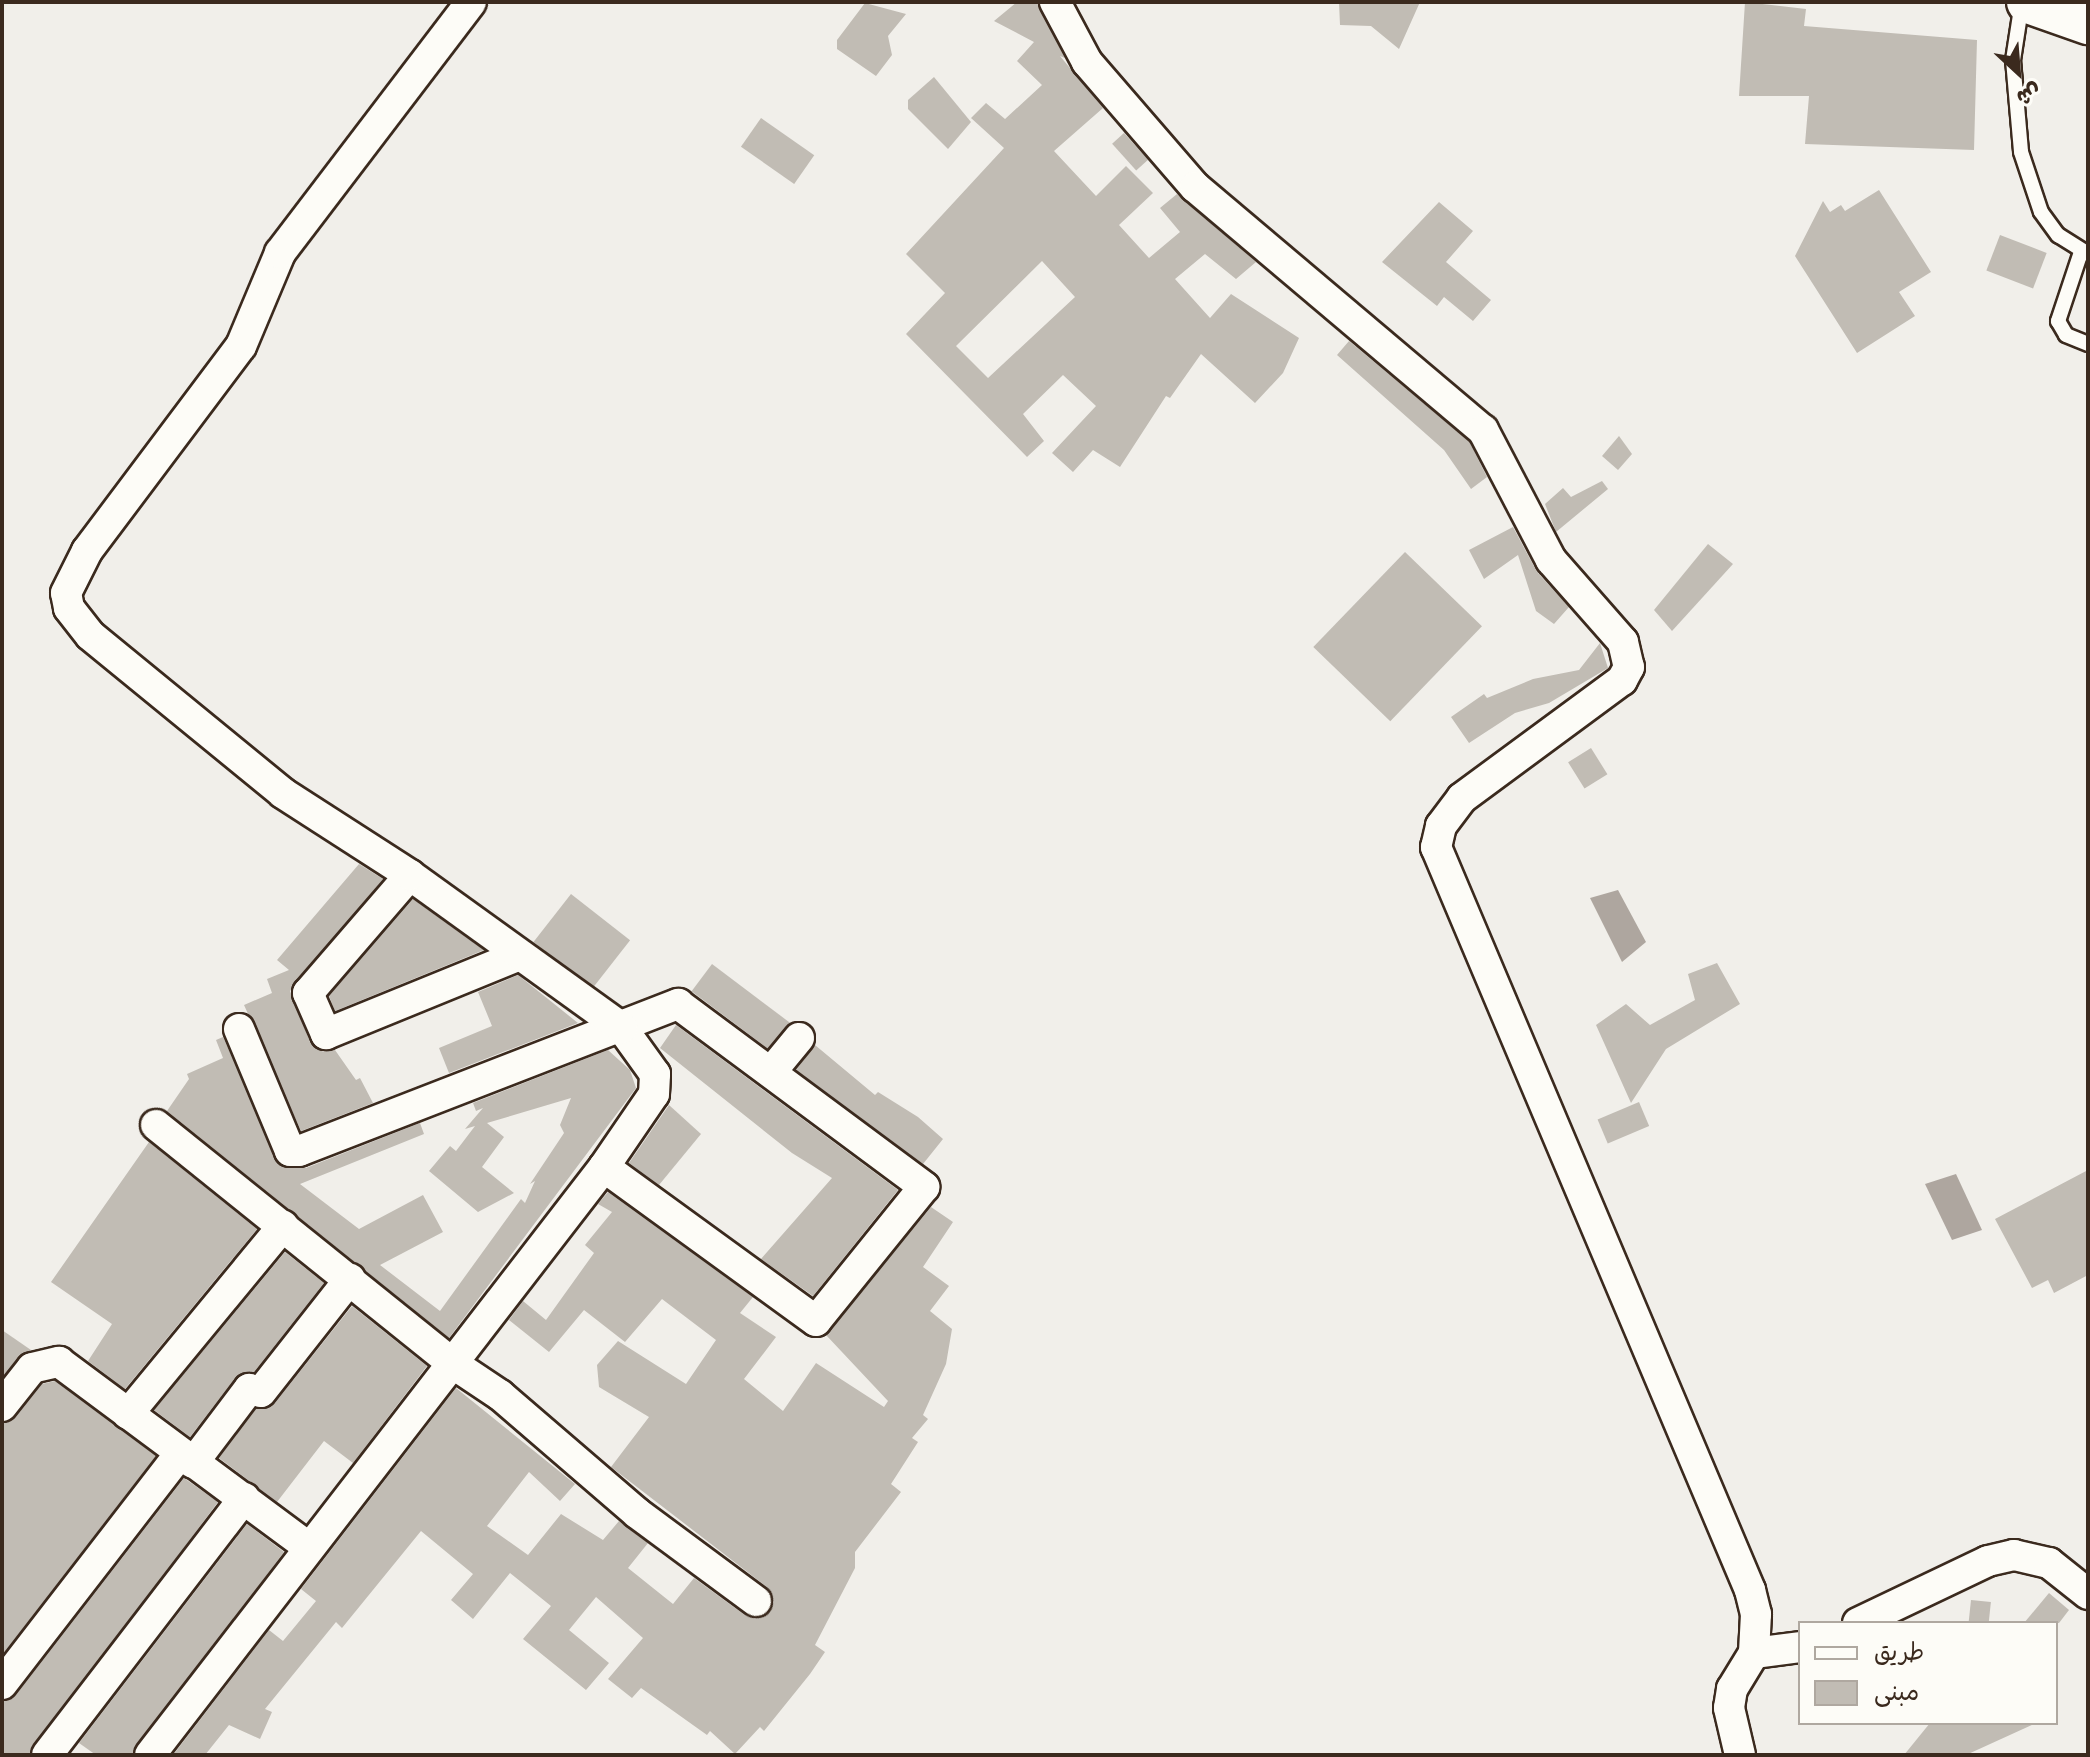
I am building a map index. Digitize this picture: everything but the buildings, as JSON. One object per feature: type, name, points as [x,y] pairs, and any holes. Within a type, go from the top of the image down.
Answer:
[{"type":"street","points":[[150,1755],[604,1167],[654,1094],[655,1074],[622,1028],[410,875],[271,784],[90,635],[69,608],[66,593],[87,551],[241,346],[280,253],[471,2]]},
{"type":"street","points":[[1055,2],[1087,62],[1195,187],[1483,430],[1551,560],[1623,642],[1629,667],[1622,680],[1462,798],[1441,826],[1436,847],[1750,1590],[1756,1614],[1754,1653],[1732,1689],[1729,1708],[1740,1755]]},
{"type":"street","points":[[2025,2],[2088,23]]},
{"type":"street","points":[[410,875],[308,993],[326,1034],[520,955]]},
{"type":"street","points":[[239,1029],[291,1151],[622,1028],[678,1004],[732,1055],[771,1072],[924,1187],[823,1317],[816,1321],[604,1167]]},
{"type":"street","points":[[771,1072],[799,1038]]},
{"type":"street","points":[[156,1125],[452,1363],[500,1395],[637,1513],[756,1601]]},
{"type":"street","points":[[128,1414],[283,1226]]},
{"type":"street","points":[[2,1684],[186,1458],[249,1389],[261,1392],[350,1279]]},
{"type":"street","points":[[2,1406],[32,1368],[52,1360],[308,1547]]},
{"type":"street","points":[[47,1755],[244,1498]]},
{"type":"street","points":[[1862,1621],[1988,1561],[2014,1555],[2049,1563],[2088,1594]]},
{"type":"street","points":[[1754,1653],[1798,1647]]},
{"type":"lane","points":[[2025,2],[2013,60],[2021,152],[2041,212],[2084,253],[2058,321],[2066,335],[2088,344]]},
{"type":"shaded area","points":[[1618,890],[1646,942],[1622,962],[1590,898]]},
{"type":"shaded area","points":[[1956,1174],[1982,1230],[1952,1240],[1925,1184]]}]
